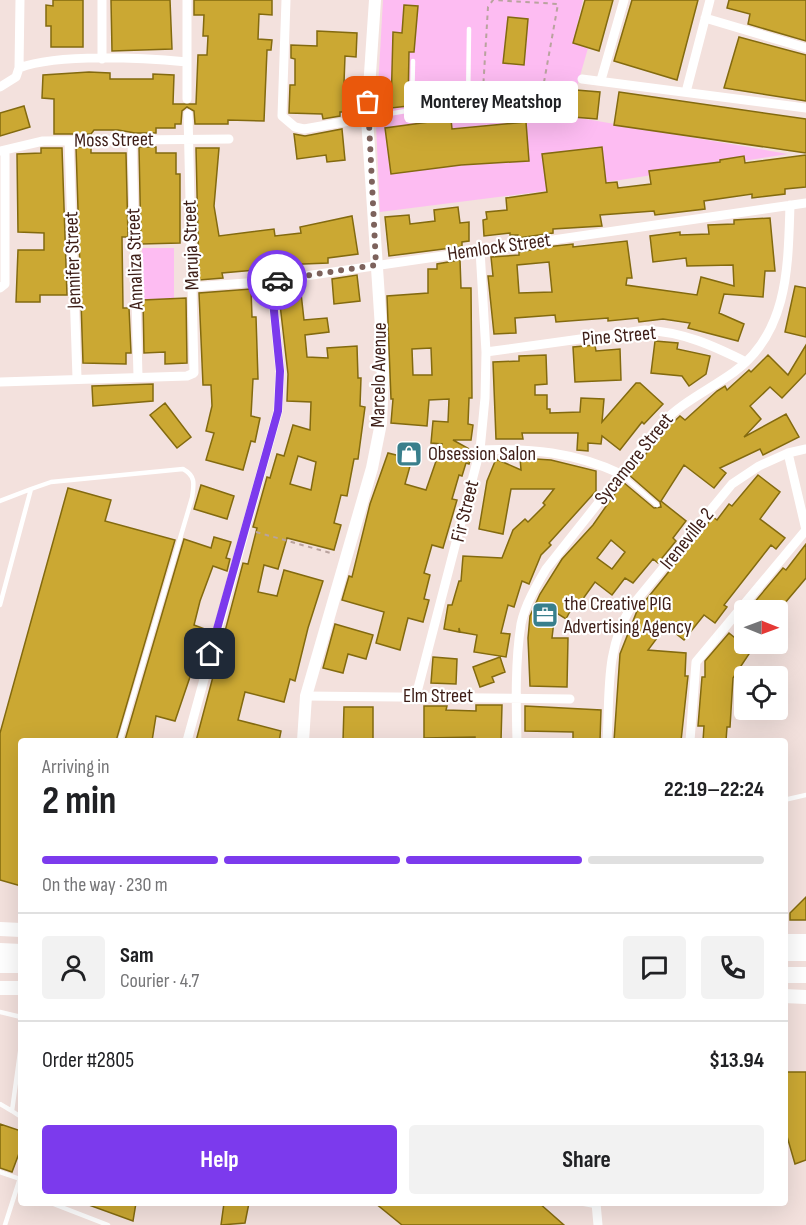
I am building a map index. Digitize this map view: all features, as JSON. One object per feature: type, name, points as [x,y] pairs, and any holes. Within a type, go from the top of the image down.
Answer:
[{"type":"highway","points":[[0,943],[18,943]]},
{"type":"highway","points":[[0,951],[18,952]]},
{"type":"highway","points":[[788,953],[806,953]]},
{"type":"highway","points":[[788,962],[806,962]]},
{"type":"highway","points":[[0,965],[18,965]]},
{"type":"highway","points":[[0,971],[18,971]]},
{"type":"highway","points":[[788,975],[806,975]]},
{"type":"highway","points":[[788,982],[806,983]]},
{"type":"main road","points":[[0,929],[18,930]]},
{"type":"main road","points":[[788,941],[806,941]]},
{"type":"main road","points":[[0,988],[18,988]]},
{"type":"main road","points":[[788,996],[806,997]]},
{"type":"street","points":[[0,87],[16,76],[19,68],[20,0]]},
{"type":"street","points":[[102,0],[102,59]]},
{"type":"street","points":[[187,0],[187,99]]},
{"type":"street","points":[[286,0],[282,116],[295,127],[304,129],[367,118]]},
{"type":"street","name":"Marcelo Avenue","points":[[303,738],[306,696],[372,468],[381,423],[383,380],[367,118],[375,0]]},
{"type":"street","points":[[601,80],[624,0]]},
{"type":"street","points":[[686,92],[710,0]]},
{"type":"street","points":[[705,18],[806,48]]},
{"type":"street","points":[[19,68],[49,61],[102,59],[187,62]]},
{"type":"street","points":[[582,79],[806,108]]},
{"type":"street","name":"Maruja Street","points":[[138,377],[192,375],[188,114]]},
{"type":"street","name":"Moss Street","points":[[2,151],[43,141],[229,139]]},
{"type":"street","name":"Jennifer Street","points":[[69,141],[77,378]]},
{"type":"street","name":"Annaliza Street","points":[[132,141],[138,377]]},
{"type":"street","points":[[0,288],[5,284],[2,151]]},
{"type":"street","name":"Hemlock Street","points":[[192,287],[271,281],[806,203]]},
{"type":"street","name":"Sycamore Street","points":[[517,738],[516,697],[521,623],[533,591],[546,569],[675,409],[746,362],[765,340],[780,306],[786,281],[790,205]]},
{"type":"street","name":"Fir Street","points":[[416,696],[480,450],[485,398],[486,352],[480,250]]},
{"type":"street","points":[[188,738],[278,411],[280,371],[271,281]]},
{"type":"street","name":"Pine Street","points":[[486,352],[645,330],[671,332],[701,340],[746,362]]},
{"type":"street","points":[[0,382],[138,377]]},
{"type":"street","points":[[480,450],[525,448],[562,453],[592,461],[621,474]]},
{"type":"street","name":"Ireneville 2","points":[[607,738],[612,650],[619,626],[631,607],[732,484],[759,466],[788,453],[806,449]]},
{"type":"street","points":[[690,738],[696,662],[806,530],[788,453]]},
{"type":"street","name":"Elm Street","points":[[306,696],[570,699]]},
{"type":"street","points":[[596,1206],[598,1225]]},
{"type":"lane","points":[[367,118],[412,110],[468,107],[469,29]]},
{"type":"lane","points":[[412,110],[413,61]]},
{"type":"lane","points":[[0,501],[51,482],[183,469],[191,473],[194,482],[192,498],[121,738]]},
{"type":"lane","points":[[621,474],[657,505]]},
{"type":"lane","points":[[0,605],[31,489]]},
{"type":"lane","points":[[788,799],[806,795]]},
{"type":"lane","points":[[0,1012],[18,1016]]},
{"type":"lane","points":[[12,1111],[18,1067]]},
{"type":"lane","points":[[0,1104],[18,1115]]},
{"type":"lane","points":[[0,1172],[18,1176]]},
{"type":"lane","points":[[5,1225],[18,1193]]},
{"type":"lane","points":[[59,1206],[108,1225]]},
{"type":"path","points":[[482,107],[488,0]]},
{"type":"path","points":[[468,107],[539,110],[560,7],[558,4],[493,0],[488,7]]},
{"type":"path","points":[[245,529],[345,557]]},
{"type":"shaded area","points":[[383,0],[583,0],[573,43],[588,48],[576,90],[574,117],[788,154],[562,189],[380,212],[376,124]]},
{"type":"shaded area","points":[[142,248],[174,248],[174,301],[143,302]]},
{"type":"building","points":[[53,0],[83,0],[83,47],[51,47],[51,26],[46,26],[46,5],[53,6]]},
{"type":"building","points":[[111,0],[170,0],[172,49],[112,51]]},
{"type":"building","points":[[194,0],[272,0],[272,15],[259,14],[258,39],[272,40],[271,50],[267,50],[264,121],[228,120],[228,124],[195,124],[194,111],[187,107],[182,111],[181,124],[175,124],[175,128],[156,128],[156,133],[94,130],[91,134],[54,134],[54,99],[42,98],[43,75],[89,72],[110,73],[110,79],[153,79],[153,74],[174,75],[173,104],[196,104],[198,55],[207,55],[208,36],[203,36],[204,15],[194,15]]},
{"type":"building","points":[[585,0],[613,0],[599,51],[573,43]]},
{"type":"building","points":[[632,0],[698,0],[677,80],[614,61]]},
{"type":"building","points":[[729,0],[806,0],[806,41],[748,24],[750,14],[727,8]]},
{"type":"building","points":[[404,5],[418,6],[414,52],[409,52],[408,106],[391,108],[393,32],[402,33]]},
{"type":"building","points":[[508,17],[528,19],[524,65],[503,63]]},
{"type":"building","points":[[317,31],[357,33],[356,57],[345,56],[344,83],[351,83],[351,112],[340,112],[340,116],[323,119],[322,114],[289,113],[290,85],[295,85],[295,59],[291,58],[291,45],[317,46]]},
{"type":"building","points":[[739,37],[806,55],[806,101],[724,88]]},
{"type":"building","points":[[576,90],[600,92],[597,119],[573,117]]},
{"type":"building","points":[[619,92],[806,119],[806,153],[614,125]]},
{"type":"building","points":[[24,106],[30,127],[0,136],[0,113]]},
{"type":"building","points":[[451,119],[452,129],[526,122],[529,161],[461,165],[391,174],[385,128]]},
{"type":"building","points":[[342,129],[345,160],[327,162],[326,155],[297,159],[294,134],[305,136]]},
{"type":"building","points":[[76,147],[91,147],[91,153],[126,153],[128,237],[122,237],[123,308],[129,308],[131,353],[126,353],[126,364],[83,363]]},
{"type":"building","points":[[139,147],[156,147],[156,153],[176,153],[176,174],[180,174],[180,243],[141,244]]},
{"type":"building","points":[[602,147],[606,183],[617,182],[618,188],[651,184],[649,171],[720,162],[720,160],[744,156],[745,163],[806,155],[806,187],[785,189],[785,194],[752,198],[752,194],[704,201],[705,209],[655,215],[654,211],[600,215],[602,226],[553,229],[553,233],[518,238],[518,235],[510,235],[510,233],[484,236],[483,220],[487,219],[486,212],[507,210],[506,198],[547,192],[542,154]]},
{"type":"building","points":[[41,148],[62,148],[67,295],[40,295],[40,302],[16,302],[18,250],[44,250],[44,233],[18,232],[17,154],[41,153]]},
{"type":"building","points":[[196,148],[219,148],[214,206],[219,236],[274,229],[275,236],[301,233],[300,227],[352,216],[358,254],[328,258],[328,263],[278,265],[278,268],[222,273],[223,278],[199,280]]},
{"type":"building","points":[[458,207],[460,223],[469,222],[469,241],[462,242],[462,246],[389,256],[385,217],[409,215],[410,224],[435,221],[434,210]]},
{"type":"building","points":[[770,218],[775,271],[765,271],[763,297],[724,294],[719,313],[744,324],[738,341],[688,328],[690,323],[663,319],[639,322],[638,318],[608,321],[608,318],[556,322],[555,315],[515,318],[516,333],[494,334],[488,276],[493,276],[491,257],[519,255],[519,252],[555,246],[573,244],[573,247],[627,241],[632,278],[627,278],[626,285],[697,295],[701,277],[734,286],[733,265],[687,266],[686,258],[653,262],[650,236],[680,232],[680,235],[709,234],[708,225],[734,224],[734,220]],"holes":[[[549,262],[552,292],[519,293],[517,265]]]},
{"type":"building","points":[[460,260],[461,288],[471,288],[472,398],[469,398],[468,424],[473,425],[471,440],[453,440],[473,451],[462,476],[459,475],[452,499],[457,500],[443,548],[432,545],[424,573],[430,575],[424,599],[429,600],[423,622],[408,618],[400,650],[376,643],[384,612],[342,600],[349,576],[352,577],[370,504],[388,453],[412,459],[405,484],[426,490],[442,444],[431,443],[433,421],[448,422],[449,399],[429,400],[427,426],[391,423],[393,399],[391,399],[387,296],[428,293],[428,269],[437,269],[437,264]],"holes":[[[431,348],[432,375],[413,375],[412,349]]]},
{"type":"building","points":[[357,275],[360,301],[334,304],[332,279]]},
{"type":"building","points":[[300,284],[304,320],[327,318],[329,332],[305,335],[307,357],[328,358],[327,348],[357,346],[358,378],[361,378],[360,406],[365,407],[358,459],[354,459],[347,496],[341,495],[334,523],[341,525],[334,550],[287,538],[278,569],[264,565],[258,592],[277,596],[284,570],[323,581],[295,681],[290,679],[284,702],[245,692],[238,720],[281,731],[280,738],[197,738],[243,563],[248,564],[257,528],[253,527],[267,477],[270,478],[277,454],[284,456],[293,425],[310,430],[311,402],[287,401],[288,374],[278,287]],"holes":[[[298,456],[316,462],[311,490],[290,484]]]},
{"type":"building","points":[[795,286],[806,288],[806,337],[785,332]]},
{"type":"building","points":[[251,289],[252,317],[256,317],[258,379],[253,379],[251,416],[260,418],[255,442],[251,441],[243,470],[206,460],[214,433],[206,431],[212,406],[211,385],[203,385],[199,293]]},
{"type":"building","points":[[186,298],[187,363],[165,364],[165,352],[144,353],[143,300]]},
{"type":"building","points":[[655,341],[678,343],[677,349],[710,356],[706,374],[689,386],[682,376],[651,373]]},
{"type":"building","points":[[595,345],[596,351],[620,349],[621,380],[575,382],[573,347]]},
{"type":"building","points":[[806,345],[806,373],[782,398],[770,387],[750,406],[761,419],[744,437],[786,414],[799,437],[763,455],[760,449],[720,468],[726,473],[714,488],[684,465],[661,501],[686,521],[673,538],[676,541],[658,563],[653,559],[633,583],[625,578],[612,595],[595,582],[580,603],[576,600],[566,619],[555,612],[552,638],[568,638],[567,687],[530,686],[528,638],[530,616],[540,594],[562,559],[593,525],[623,482],[654,508],[661,507],[660,502],[629,475],[665,430],[680,416],[685,420],[717,391],[725,386],[727,390],[749,370],[751,372],[768,355],[788,375]],"holes":[[[611,540],[625,552],[612,569],[597,558]]]},
{"type":"building","points":[[546,355],[547,384],[535,385],[535,395],[547,395],[547,409],[550,409],[550,413],[580,412],[581,398],[604,399],[602,422],[636,383],[640,383],[663,404],[644,424],[642,422],[620,450],[602,436],[601,444],[588,443],[588,451],[577,450],[578,433],[522,433],[523,439],[496,439],[493,362],[519,361],[519,356]]},
{"type":"building","points":[[153,384],[153,401],[93,406],[92,386]]},
{"type":"building","points":[[165,403],[191,437],[177,448],[150,415]]},
{"type":"building","points":[[520,458],[551,460],[596,471],[596,491],[549,543],[551,545],[541,555],[529,584],[522,581],[514,607],[508,605],[501,633],[510,634],[506,657],[474,652],[477,635],[460,632],[459,628],[459,632],[444,629],[448,605],[452,605],[459,581],[461,581],[463,556],[502,558],[513,530],[525,519],[528,522],[545,505],[543,503],[554,489],[511,489],[503,534],[479,529],[487,481],[496,459],[521,470]]},
{"type":"building","points":[[758,475],[780,492],[760,519],[785,538],[776,549],[771,545],[724,605],[727,607],[715,623],[704,615],[684,640],[666,626],[648,650],[686,653],[685,676],[688,676],[681,738],[614,738],[620,654],[637,611],[713,517],[717,520],[729,504],[732,506]]},
{"type":"building","points":[[201,485],[234,496],[227,519],[194,509]]},
{"type":"building","points":[[68,488],[111,500],[105,521],[175,540],[117,738],[18,738],[18,885],[0,880],[0,733]]},
{"type":"building","points":[[214,537],[231,542],[226,558],[230,559],[227,571],[213,566],[194,625],[210,631],[198,676],[191,674],[175,721],[156,716],[152,738],[126,738],[184,539],[211,548]]},
{"type":"building","points":[[806,544],[806,578],[787,600],[756,600],[783,568],[786,570]]},
{"type":"building","points":[[335,624],[373,635],[366,659],[348,654],[343,673],[323,668]]},
{"type":"building","points":[[729,633],[734,637],[734,654],[749,654],[741,666],[734,666],[730,727],[727,727],[726,738],[703,738],[704,726],[698,726],[702,677],[705,677],[705,661]]},
{"type":"building","points":[[433,657],[457,659],[456,684],[431,683]]},
{"type":"building","points":[[500,657],[505,672],[492,677],[494,682],[480,687],[473,667]]},
{"type":"building","points":[[476,705],[502,705],[501,738],[424,738],[424,706],[447,706],[446,710],[476,711]]},
{"type":"building","points":[[525,706],[601,710],[600,738],[573,738],[573,732],[525,731]]},
{"type":"building","points":[[344,707],[373,707],[373,738],[343,738]]},
{"type":"building","points":[[806,897],[806,920],[790,920],[790,913]]},
{"type":"building","points":[[788,1072],[806,1072],[806,1160],[795,1164],[788,1140]]},
{"type":"building","points":[[0,1124],[18,1130],[18,1156],[12,1172],[0,1168]]},
{"type":"building","points":[[92,1206],[136,1206],[133,1221]]},
{"type":"building","points":[[224,1206],[248,1206],[245,1223],[221,1225]]},
{"type":"building","points":[[379,1206],[542,1206],[564,1225],[402,1225]]},
{"type":"way so far","points":[[277,280],[376,265],[368,102]]},
{"type":"place","name":"Monterey Meatshop","points":[[368,102]]},
{"type":"place","name":"Obsession Salon","points":[[409,454]]},
{"type":"place","name":"the Creative PIG Advertising Agency","points":[[545,615]]},
{"type":"route","points":[[210,654],[278,411],[280,371],[271,281],[277,280]]}]
